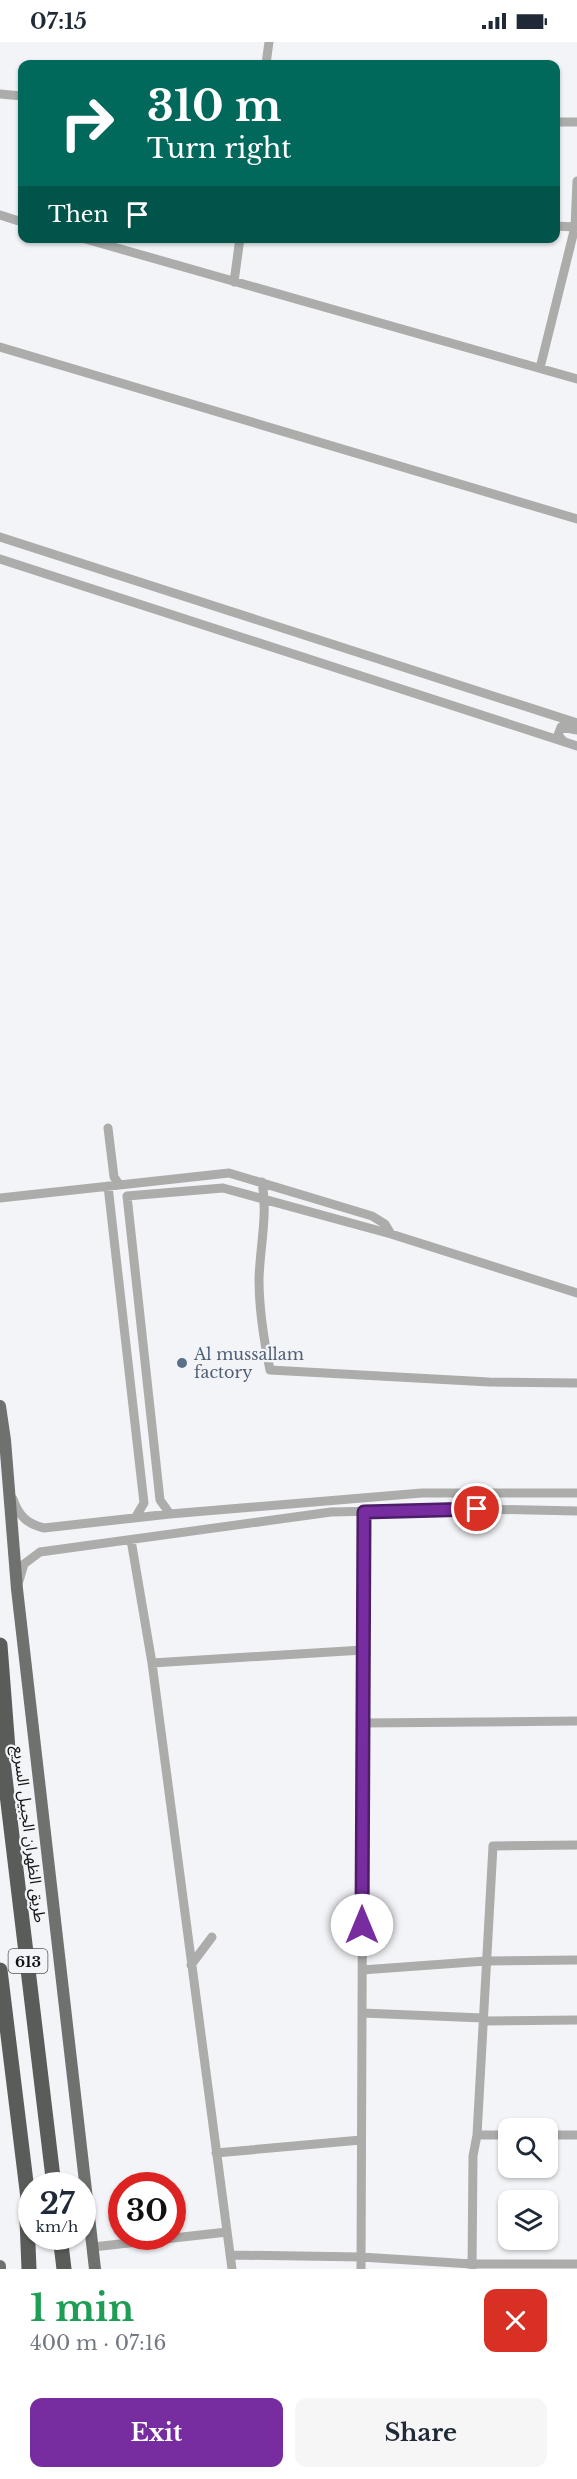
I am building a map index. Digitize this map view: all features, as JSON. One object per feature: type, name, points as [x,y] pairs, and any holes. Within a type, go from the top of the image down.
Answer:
[{"type":"highway","points":[[0,1645],[16,1865]]},
{"type":"highway","name":"طريق الظهران الجبيل السريع","points":[[0,1736],[52,2172]]},
{"type":"highway","name":"613","points":[[0,1970],[25,2172]]},
{"type":"highway","points":[[28,2250],[29,2269]]},
{"type":"highway","points":[[34,2250],[36,2269]]},
{"type":"highway","points":[[62,2250],[64,2269]]},
{"type":"main road","points":[[0,1406],[17,1589],[84,2172]]},
{"type":"main road","points":[[93,2250],[96,2269]]},
{"type":"street","points":[[267,60],[269,42]]},
{"type":"street","points":[[0,94],[18,96]]},
{"type":"street","points":[[560,122],[577,122]]},
{"type":"street","points":[[540,368],[575,227],[577,181]]},
{"type":"street","points":[[0,215],[18,221]]},
{"type":"street","points":[[560,226],[575,227]]},
{"type":"street","points":[[99,243],[577,379]]},
{"type":"street","points":[[234,282],[239,243]]},
{"type":"street","points":[[0,347],[577,519]]},
{"type":"street","points":[[0,537],[577,723]]},
{"type":"street","points":[[0,559],[577,746]]},
{"type":"street","points":[[564,742],[558,735],[561,727],[577,730]]},
{"type":"street","points":[[108,1128],[114,1177],[122,1184],[127,1196],[160,1500],[170,1514]]},
{"type":"street","points":[[0,1198],[230,1173],[372,1216],[385,1224],[391,1233]]},
{"type":"street","points":[[262,1182],[265,1199],[259,1280],[270,1370],[347,1376],[375,1375],[489,1382],[577,1383]]},
{"type":"street","points":[[108,1186],[144,1503],[135,1518]]},
{"type":"street","points":[[127,1196],[223,1188],[391,1233],[577,1293]]},
{"type":"street","points":[[133,1406],[152,1425]]},
{"type":"street","points":[[9,1485],[16,1509],[23,1519],[32,1525],[44,1528],[170,1514],[422,1492],[577,1493]]},
{"type":"street","points":[[17,1589],[24,1564],[40,1552],[331,1512],[477,1509],[577,1511]]},
{"type":"street","points":[[361,2269],[364,1512]]},
{"type":"street","points":[[131,1540],[152,1663],[232,2269]]},
{"type":"street","points":[[152,1663],[363,1650]]},
{"type":"street","points":[[363,1723],[577,1721]]},
{"type":"street","points":[[472,2267],[473,2156],[477,2135],[493,1846],[577,1845]]},
{"type":"street","points":[[191,1965],[212,1937]]},
{"type":"street","points":[[362,1970],[486,1961],[577,1960]]},
{"type":"street","points":[[362,2013],[483,2020],[577,2020]]},
{"type":"street","points":[[477,2135],[498,2135]]},
{"type":"street","points":[[558,2135],[577,2135]]},
{"type":"street","points":[[216,2153],[361,2140]]},
{"type":"street","points":[[96,2247],[227,2232]]},
{"type":"street","points":[[230,2255],[361,2257],[472,2267],[577,2264]]},
{"type":"place","name":"Al mussallam factory","points":[[182,1363]]},
{"type":"route","points":[[362,1925],[364,1512],[477,1509]]}]
